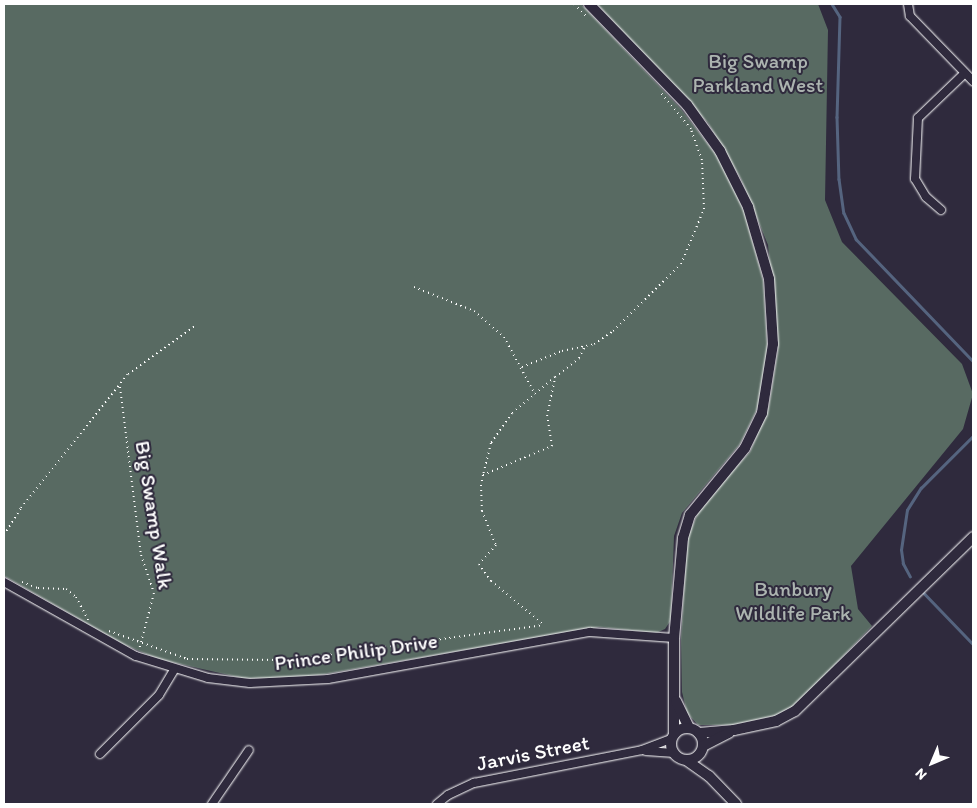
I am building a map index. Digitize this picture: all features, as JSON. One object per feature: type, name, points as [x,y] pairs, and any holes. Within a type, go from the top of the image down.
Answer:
[{"type":"street","points":[[589,4],[687,105],[720,151],[748,207],[769,279],[773,344],[766,400],[745,448],[690,516],[683,538],[674,638],[676,701],[672,736],[674,753],[709,776],[736,804]]},
{"type":"street","points":[[908,4],[910,16],[973,81]]},
{"type":"street","points":[[941,210],[926,197],[914,179],[918,118],[965,73]]},
{"type":"street","points":[[676,701],[689,728],[699,733],[734,730],[776,720],[795,711],[973,538]]},
{"type":"street","name":"Prince Philip Drive","points":[[4,582],[118,647],[174,670],[208,678],[285,684],[328,679],[590,632],[674,638]]},
{"type":"street","points":[[100,754],[159,695],[174,670]]},
{"type":"street","points":[[672,736],[689,728]]},
{"type":"street","points":[[686,760],[734,730]]},
{"type":"street","points":[[699,733],[701,750],[709,776]]},
{"type":"street","name":"Jarvis Street","points":[[437,804],[448,795],[474,783],[642,750],[672,736]]},
{"type":"street","points":[[212,804],[249,750]]},
{"type":"street","name":"Jarvis Street","points":[[642,750],[674,753]]},
{"type":"path","points":[[574,4],[587,17]]},
{"type":"path","points":[[522,367],[585,346],[613,331],[681,264],[704,209],[702,160],[691,129],[659,90]]},
{"type":"path","points":[[414,287],[474,311],[504,337],[535,394]]},
{"type":"path","points":[[4,536],[21,508],[120,387],[128,374],[194,326]]},
{"type":"path","points":[[108,630],[187,659],[291,660],[544,625],[491,580],[480,564],[496,545],[482,511],[482,475],[491,443],[512,413],[580,358],[585,346]]},
{"type":"path","points":[[482,475],[552,446],[547,416],[555,377]]},
{"type":"path","name":"Big Swamp Walk","points":[[120,387],[141,555],[154,593],[143,643]]},
{"type":"path","points":[[16,579],[38,588],[66,589],[76,597],[90,624]]},
{"type":"green space","points":[[4,4],[581,4],[681,109],[720,160],[744,211],[763,280],[768,359],[759,405],[740,444],[682,513],[674,536],[671,620],[665,629],[656,633],[599,627],[319,675],[278,679],[242,678],[158,659],[123,644],[4,576]]},
{"type":"green space","points":[[597,4],[818,4],[828,30],[825,200],[842,242],[962,364],[973,394],[963,429],[851,566],[858,609],[872,626],[797,704],[783,714],[733,725],[698,725],[687,713],[682,692],[681,638],[688,536],[698,513],[709,496],[750,452],[769,406],[778,350],[768,245],[741,179],[708,123]]},
{"type":"waterway","points":[[832,4],[840,17],[837,117],[839,179],[844,213],[856,239],[973,361]]},
{"type":"waterway","points":[[910,577],[903,564],[901,550],[907,510],[921,488],[973,436]]},
{"type":"waterway","points":[[924,593],[973,644]]},
{"type":"park label","name":"Big Swamp Parkland West","points":[[758,73]]},
{"type":"park label","name":"Bunbury Wildlife Park","points":[[793,601]]}]
